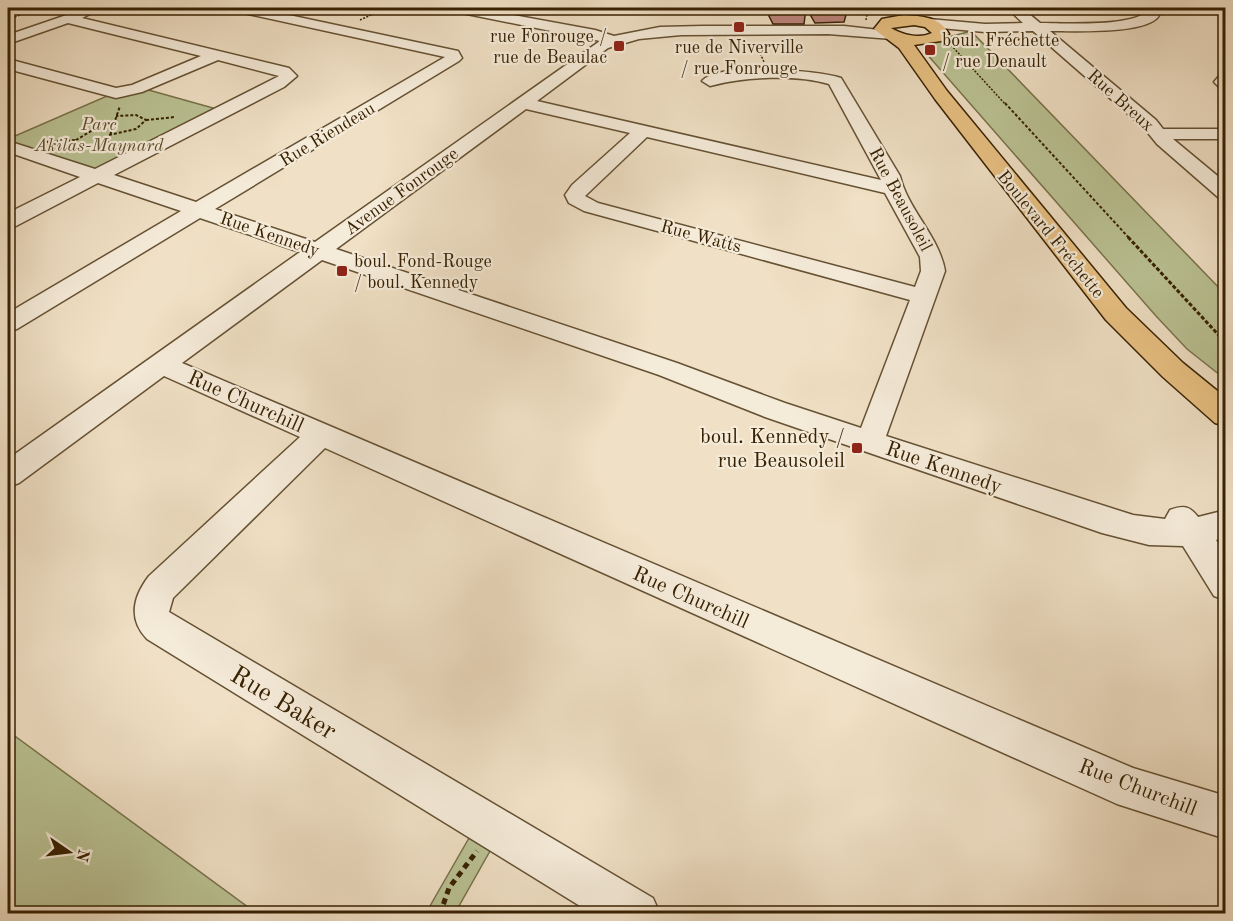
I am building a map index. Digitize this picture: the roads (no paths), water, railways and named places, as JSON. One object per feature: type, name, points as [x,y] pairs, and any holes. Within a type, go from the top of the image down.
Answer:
[{"type":"main road","points":[[891,22],[933,33]]},
{"type":"main road","points":[[891,22],[933,33]]},
{"type":"main road","name":"Boulevard Fréchette","points":[[891,22],[941,95],[1116,314],[1173,370],[1226,415]]},
{"type":"main road","name":"Boulevard Fréchette","points":[[933,33],[921,43],[920,51],[969,114],[1141,317],[1186,361],[1226,394]]},
{"type":"street","points":[[8,40],[101,8]]},
{"type":"street","name":"Rue Riendeau","points":[[8,323],[454,58],[453,54],[446,52],[238,8]]},
{"type":"street","points":[[457,8],[590,33],[614,41]]},
{"type":"street","name":"Rue Breux","points":[[1014,8],[1150,124],[1158,134],[1226,194]]},
{"type":"street","points":[[933,33],[985,28],[1129,24],[1148,18],[1156,8]]},
{"type":"street","points":[[8,221],[278,84],[289,76],[283,70],[68,19]]},
{"type":"street","name":"Avenue Fonrouge","points":[[8,475],[593,52],[614,41],[655,33],[748,28],[838,30],[891,22]]},
{"type":"street","points":[[8,64],[108,92],[126,92],[216,55]]},
{"type":"street","name":"Rue Beausoleil","points":[[710,81],[728,76],[780,75],[817,76],[832,79],[837,83],[890,176],[892,189],[934,264],[872,436]]},
{"type":"street","points":[[1226,78],[1222,82],[1226,86]]},
{"type":"street","points":[[523,103],[892,189]]},
{"type":"street","name":"Rue Watts","points":[[643,131],[579,189],[575,195],[576,199],[591,207],[922,297]]},
{"type":"street","points":[[1158,134],[1226,134]]},
{"type":"street","name":"Rue Kennedy","points":[[8,146],[668,369],[775,410],[872,436],[1119,525],[1156,533],[1186,525],[1226,523]]},
{"type":"street","name":"Rue Churchill","points":[[161,363],[320,435],[1132,789],[1226,818]]},
{"type":"street","name":"Rue Baker","points":[[320,435],[161,587],[151,606],[153,620],[190,645],[637,914]]},
{"type":"street","name":"Rue Kennedy","points":[[1186,525],[1200,513],[1226,500]]},
{"type":"street","points":[[1186,525],[1226,585]]},
{"type":"waterway","points":[[8,14],[29,8]]},
{"type":"place","name":"rue de Niverville / rue Fonrouge","points":[[739,27]]},
{"type":"place","name":"rue Fonrouge / rue de Beaulac","points":[[619,46]]},
{"type":"place","name":"boul. Fréchette / rue Denault","points":[[930,50]]},
{"type":"place","name":"boul. Fond-Rouge / boul. Kennedy","points":[[342,271]]},
{"type":"place","name":"boul. Kennedy / rue Beausoleil","points":[[857,448]]},
{"type":"park label","name":"Parc Akilas-Maynard","points":[[99,134]]}]
